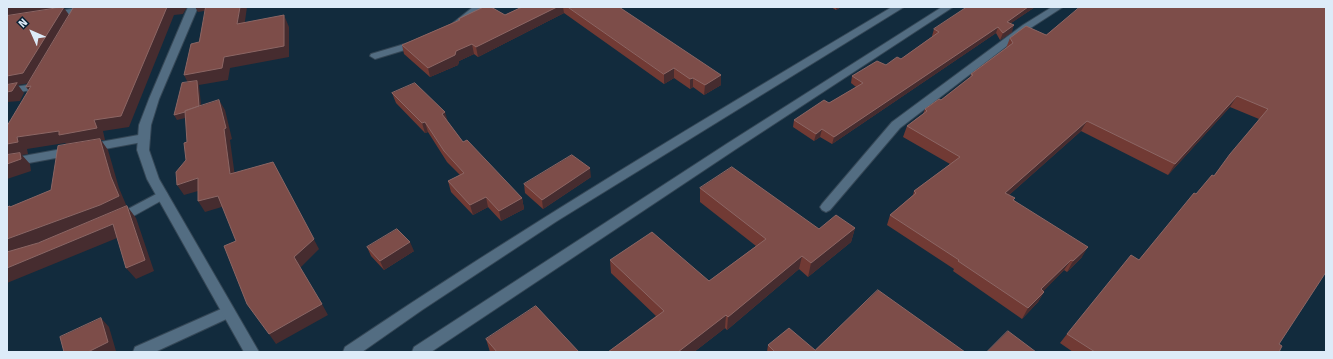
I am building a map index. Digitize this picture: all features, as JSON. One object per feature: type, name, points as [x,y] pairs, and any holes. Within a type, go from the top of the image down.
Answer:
[{"type":"street","points":[[43,16],[100,7]]},
{"type":"street","points":[[193,7],[154,99],[145,125],[143,150],[153,179],[252,352]]},
{"type":"street","points":[[448,30],[479,7]]},
{"type":"street","points":[[420,352],[746,137],[948,7]]},
{"type":"street","points":[[826,207],[896,125],[1026,27],[1058,7]]},
{"type":"street","points":[[350,352],[432,294],[549,219],[894,8]]},
{"type":"street","points":[[72,24],[80,9]]},
{"type":"street","points":[[375,56],[428,38]]},
{"type":"street","points":[[7,91],[36,84],[26,101]]},
{"type":"street","points":[[7,163],[144,138]]},
{"type":"street","points":[[107,224],[162,195]]},
{"type":"street","points":[[140,352],[229,314]]},
{"type":"building","points":[[64,7],[23,73],[7,76],[7,16]]},
{"type":"building","points":[[74,7],[167,7],[121,116],[94,120],[97,128],[59,135],[59,131],[17,137],[18,142],[7,144],[7,126],[31,86],[26,87]]},
{"type":"building","points":[[206,7],[240,7],[237,24],[284,15],[284,46],[224,57],[222,68],[184,75],[191,44],[199,42]]},
{"type":"building","points":[[484,7],[491,7],[505,15],[522,7],[557,7],[476,47],[472,44],[456,51],[455,55],[428,68],[402,45],[460,20],[459,19]]},
{"type":"building","points":[[568,7],[619,7],[721,75],[705,85],[693,78],[690,79],[674,68],[664,74]]},
{"type":"building","points":[[967,7],[1028,7],[1007,22],[1014,25],[1003,33],[998,27],[834,137],[822,129],[816,134],[794,120],[824,100],[829,103],[863,83],[852,76],[877,61],[886,65],[897,57],[901,59],[939,32],[934,29]]},
{"type":"building","points":[[1080,7],[1326,7],[1326,272],[1279,344],[1282,346],[1279,352],[1095,352],[1067,334],[1131,255],[1139,260],[1194,193],[1196,194],[1212,175],[1214,176],[1230,154],[1268,109],[1237,96],[1175,164],[1087,121],[1005,193],[1015,198],[1013,200],[1088,247],[1073,261],[1071,260],[1041,289],[1044,292],[1028,308],[958,261],[959,260],[890,215],[916,193],[914,191],[960,157],[907,126],[927,111],[925,109],[939,99],[941,100],[973,75],[971,74],[1013,43],[1010,38],[1026,26],[1046,35]]},
{"type":"building","points":[[197,81],[199,106],[174,115],[182,83]]},
{"type":"building","points":[[17,83],[12,91],[7,92],[7,85]]},
{"type":"building","points":[[415,83],[445,112],[442,114],[463,142],[467,140],[522,198],[499,211],[486,197],[470,205],[448,181],[464,173],[444,151],[425,122],[422,123],[392,93]]},
{"type":"building","points":[[219,100],[226,128],[224,129],[230,174],[273,162],[314,239],[294,257],[322,304],[269,334],[247,304],[224,246],[236,241],[218,196],[198,201],[198,178],[177,185],[176,172],[186,160],[184,143],[187,142],[185,111]]},
{"type":"building","points":[[100,139],[111,177],[119,196],[100,205],[7,239],[7,207],[51,190],[58,146]]},
{"type":"building","points":[[20,153],[21,159],[7,164],[7,155]]},
{"type":"building","points":[[572,155],[590,168],[542,200],[524,184]]},
{"type":"building","points":[[732,167],[819,229],[836,215],[855,228],[811,263],[802,256],[728,317],[726,315],[678,352],[608,352],[664,311],[610,260],[652,232],[709,281],[766,239],[700,188]]},
{"type":"building","points":[[127,206],[145,260],[126,268],[113,224],[7,268],[7,252],[38,243]]},
{"type":"building","points":[[397,229],[410,242],[380,261],[367,247]]},
{"type":"building","points":[[878,290],[965,352],[775,352],[768,345],[789,328],[815,350]]},
{"type":"building","points":[[536,306],[579,352],[497,352],[486,339]]},
{"type":"building","points":[[101,318],[108,342],[88,352],[64,352],[60,337]]},
{"type":"building","points":[[1008,331],[1036,352],[987,352]]}]
